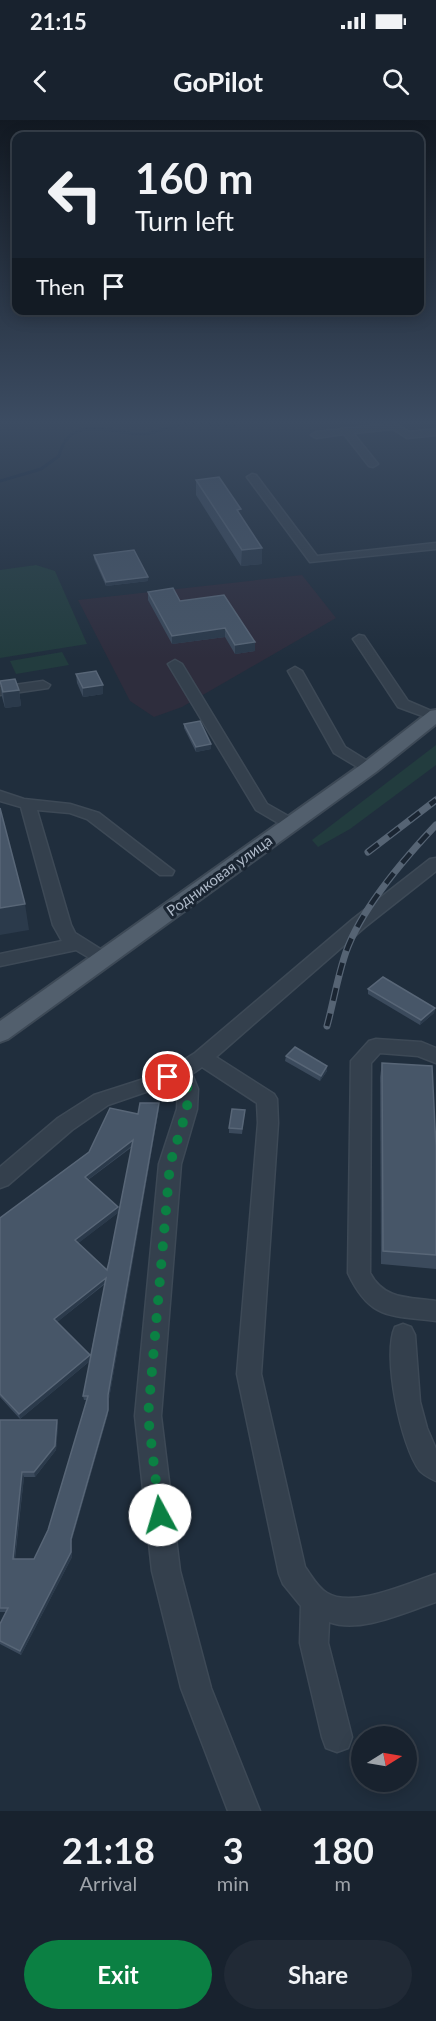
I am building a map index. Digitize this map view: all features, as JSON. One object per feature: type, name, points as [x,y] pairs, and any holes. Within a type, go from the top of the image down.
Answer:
[{"type":"main road","name":"Родниковая улица","points":[[0,1032],[369,768],[435,716]]},
{"type":"street","points":[[271,502],[314,560],[436,546]]},
{"type":"street","points":[[359,639],[403,704],[435,716]]},
{"type":"street","points":[[175,664],[261,807],[291,824]]},
{"type":"street","points":[[295,671],[339,750],[369,768]]},
{"type":"street","points":[[0,691],[43,685]]},
{"type":"street","points":[[0,796],[28,806],[58,806],[82,811],[93,816],[166,871]]},
{"type":"street","points":[[28,806],[62,925],[69,937],[104,959]]},
{"type":"street","points":[[0,1179],[65,1124],[101,1100],[154,1083],[181,1071],[202,1058],[359,923],[436,863]]},
{"type":"street","points":[[0,960],[79,943]]},
{"type":"street","points":[[0,973],[40,952]]},
{"type":"street","points":[[436,1056],[421,1049],[376,1046],[361,1061],[359,1273],[364,1285],[384,1304],[436,1311]]},
{"type":"street","points":[[202,1058],[267,1099],[268,1123],[249,1374],[293,1574],[315,1602],[337,1611],[360,1612],[436,1588]]},
{"type":"street","points":[[181,1071],[188,1089],[187,1109],[170,1164],[148,1416],[166,1571],[196,1688],[244,1811]]},
{"type":"street","points":[[403,1335],[405,1394],[428,1463],[436,1468]]},
{"type":"street","points":[[315,1602],[314,1643],[337,1737]]},
{"type":"shaded area","points":[[302,575],[336,618],[182,707],[154,717],[130,701],[78,600]]},
{"type":"green space","points":[[36,565],[55,571],[87,644],[0,658],[0,570]]},
{"type":"green space","points":[[62,652],[69,665],[16,674],[10,661]]},
{"type":"green space","points":[[436,745],[436,765],[350,829],[318,847],[312,840]]},
{"type":"building","points":[[210,502],[236,502],[241,509],[237,510],[262,548],[242,550]]},
{"type":"building","points":[[134,550],[148,577],[106,582],[94,555]]},
{"type":"building","points":[[173,588],[180,601],[224,595],[255,642],[235,645],[225,628],[172,636],[148,592]]},
{"type":"building","points":[[96,671],[103,685],[83,688],[76,674]]},
{"type":"building","points":[[15,679],[19,690],[3,692],[0,681]]},
{"type":"building","points":[[200,721],[211,744],[196,747],[184,724]]},
{"type":"building","points":[[0,808],[25,904],[0,908]]},
{"type":"building","points":[[383,977],[435,1008],[421,1020],[368,989]]},
{"type":"building","points":[[295,1047],[327,1066],[321,1076],[286,1056]]},
{"type":"building","points":[[382,1063],[432,1066],[436,1147],[436,1255],[383,1251]]},
{"type":"building","points":[[140,1103],[159,1103],[108,1395],[108,1410],[71,1539],[71,1552],[20,1651],[0,1641],[0,1624],[8,1608],[0,1608],[0,1420],[57,1420],[55,1446],[34,1472],[22,1472],[13,1559],[34,1559],[48,1530],[88,1396],[83,1396],[106,1278],[54,1319],[90,1355],[19,1414],[0,1394],[0,1218],[89,1152],[110,1108],[138,1114]],"holes":[[[133,1140],[107,1270],[75,1240],[118,1207],[85,1177]]]},
{"type":"building","points":[[232,1109],[245,1110],[242,1129],[229,1128]]},
{"type":"railway","points":[[368,852],[436,800]]},
{"type":"railway","points":[[327,1026],[344,958],[360,923],[396,870],[436,825]]},
{"type":"route","points":[[160,1515],[148,1416],[170,1164],[187,1109],[188,1089],[181,1071],[168,1077]]}]
